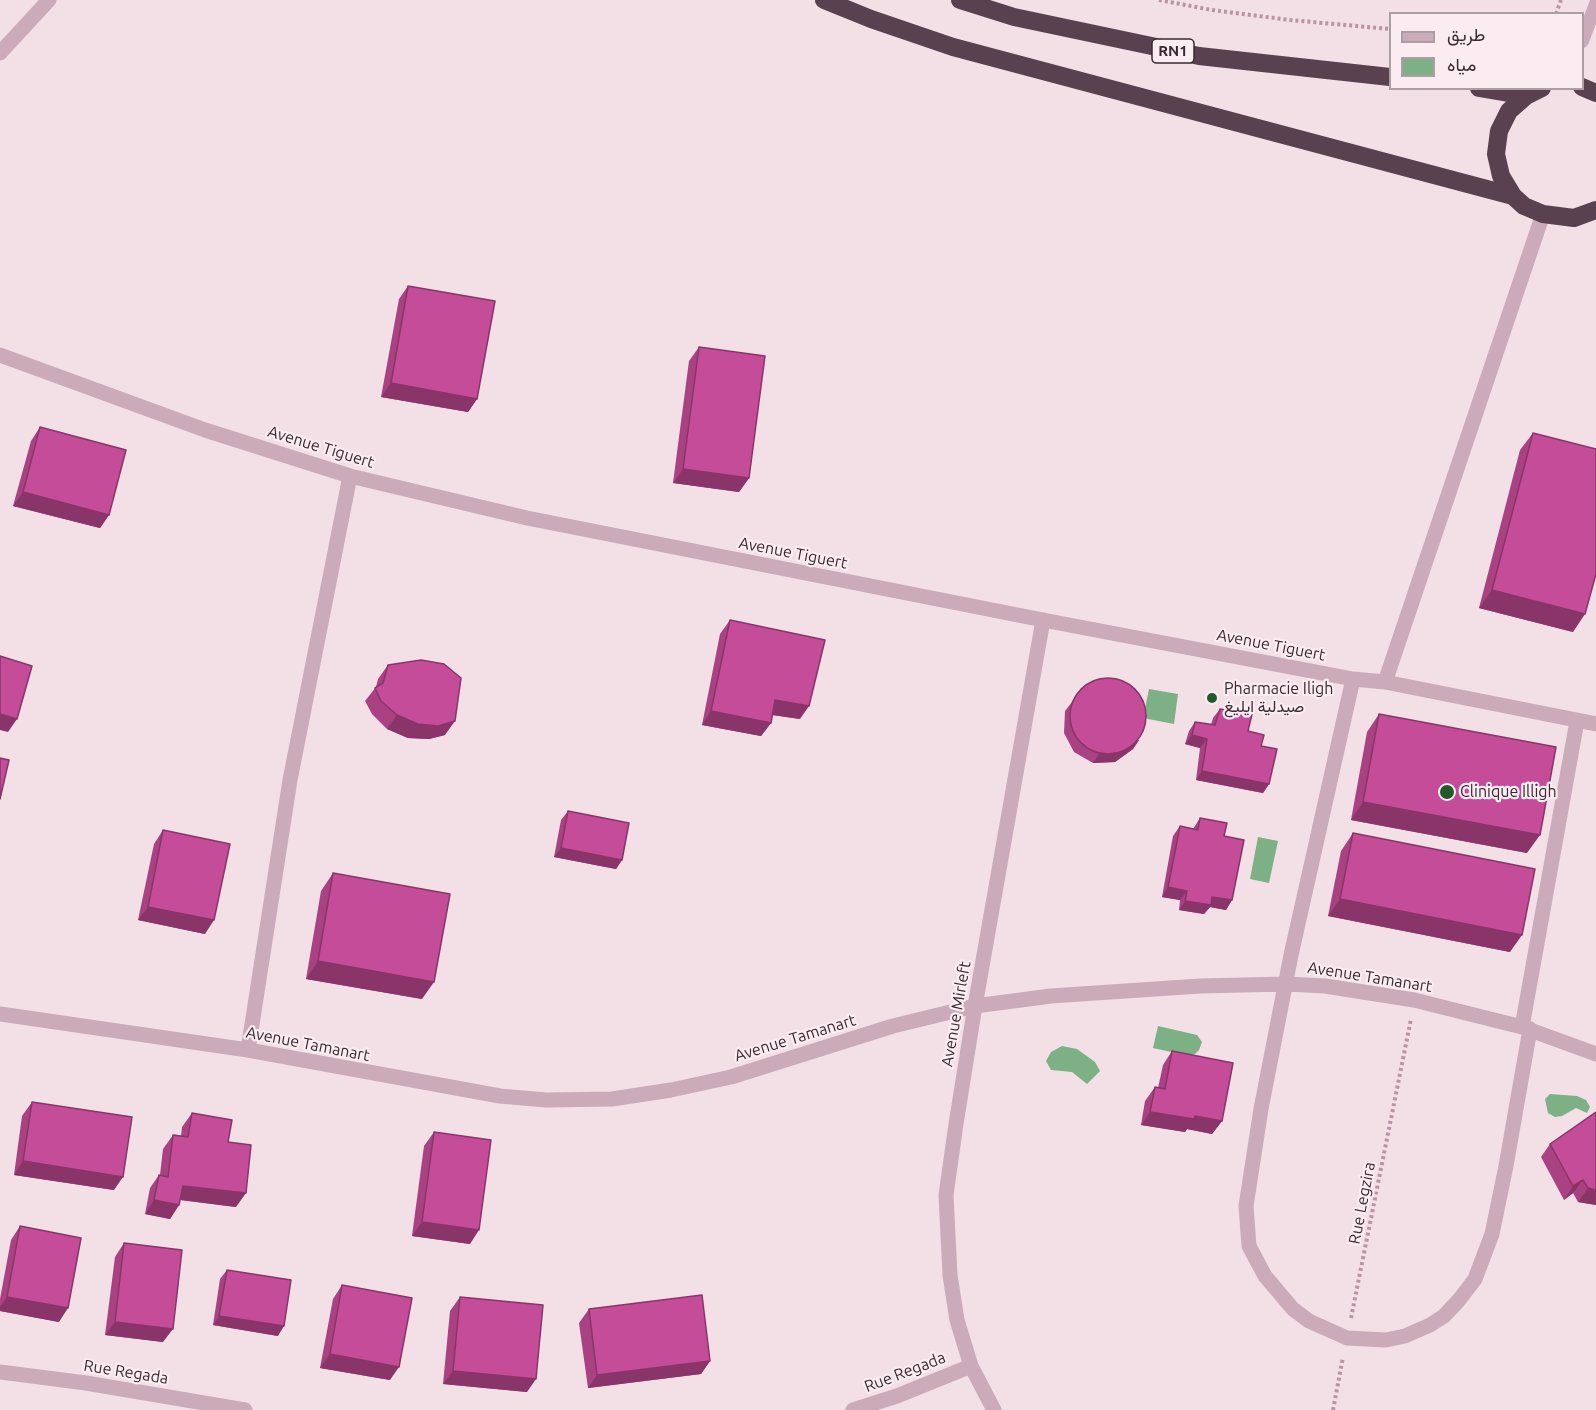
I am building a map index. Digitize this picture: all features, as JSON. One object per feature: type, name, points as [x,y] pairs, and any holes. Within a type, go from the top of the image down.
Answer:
[{"type":"highway","points":[[824,0],[953,47],[1513,196]]},
{"type":"highway","name":"RN1","points":[[960,0],[1014,18],[1198,56],[1389,77]]},
{"type":"highway","points":[[1506,90],[1534,92]]},
{"type":"highway","points":[[1534,92],[1509,111],[1499,131],[1496,154],[1501,176],[1513,196],[1524,206],[1543,214],[1574,218],[1596,211]]},
{"type":"street","points":[[0,53],[48,0]]},
{"type":"street","points":[[1385,682],[1543,214]]},
{"type":"street","name":"Avenue Tiguert","points":[[0,355],[205,430],[350,476],[527,518],[1043,620],[1353,679],[1385,682],[1596,724]]},
{"type":"street","points":[[248,1050],[290,780],[350,476]]},
{"type":"street","name":"Avenue Mirleft","points":[[994,1410],[971,1366],[957,1320],[946,1233],[946,1195],[975,1006],[1043,620]]},
{"type":"street","points":[[1353,679],[1291,955],[1261,1108],[1246,1206],[1250,1245],[1265,1276],[1279,1295],[1309,1321],[1347,1338],[1386,1340],[1405,1336],[1430,1325],[1444,1316],[1459,1300],[1475,1279],[1486,1253],[1506,1166],[1526,1028],[1577,721]]},
{"type":"street","name":"Avenue Tamanart","points":[[0,1014],[248,1050],[500,1096],[546,1100],[612,1099],[671,1090],[731,1077],[893,1026],[975,1006],[1051,996],[1200,986],[1287,984],[1325,986],[1414,1000],[1526,1028],[1596,1054]]},
{"type":"street","name":"Rue Regada","points":[[853,1410],[897,1396],[971,1366]]},
{"type":"street","name":"Rue Regada","points":[[0,1372],[86,1383],[245,1410]]},
{"type":"lane","points":[[1584,36],[1596,4]]},
{"type":"path","points":[[1159,0],[1279,19],[1389,28]]},
{"type":"path","name":"Rue Legzira","points":[[1333,1410],[1414,1000]]},
{"type":"water","points":[[1149,689],[1178,694],[1174,724],[1143,718]]},
{"type":"water","points":[[1258,837],[1278,841],[1269,883],[1250,879]]},
{"type":"water","points":[[1158,1026],[1197,1035],[1202,1042],[1199,1050],[1195,1054],[1185,1055],[1153,1048]]},
{"type":"water","points":[[1062,1046],[1077,1049],[1095,1062],[1100,1071],[1087,1084],[1072,1072],[1051,1070],[1046,1061],[1051,1052]]},
{"type":"water","points":[[1550,1094],[1577,1096],[1586,1100],[1590,1107],[1587,1113],[1576,1108],[1562,1116],[1555,1117],[1548,1113],[1545,1099]]},
{"type":"building","points":[[408,286],[495,301],[477,399],[391,383]]},
{"type":"building","points":[[699,347],[765,356],[749,478],[683,469]]},
{"type":"building","points":[[40,427],[126,450],[109,515],[23,492]]},
{"type":"building","points":[[1533,433],[1596,449],[1596,574],[1585,614],[1492,590]]},
{"type":"building","points":[[730,620],[825,640],[809,706],[775,700],[771,723],[711,711]]},
{"type":"building","points":[[0,656],[32,666],[17,719],[0,714]]},
{"type":"building","points":[[421,660],[444,664],[461,678],[455,721],[438,726],[418,724],[397,715],[381,701],[375,688],[383,683],[388,665]]},
{"type":"building","points":[[1108,678],[1122,681],[1135,689],[1143,702],[1146,716],[1143,730],[1135,743],[1122,751],[1108,754],[1094,751],[1081,743],[1073,730],[1070,716],[1073,702],[1081,689],[1094,681]]},
{"type":"building","points":[[1220,709],[1252,714],[1248,731],[1264,735],[1261,746],[1277,749],[1269,784],[1202,771],[1207,739],[1192,735],[1195,722],[1215,725]]},
{"type":"building","name":"Clinique Illigh","points":[[1379,714],[1556,747],[1540,835],[1363,802]]},
{"type":"building","points":[[0,758],[9,760],[0,799]]},
{"type":"building","points":[[568,811],[629,823],[622,860],[561,848]]},
{"type":"building","points":[[1200,818],[1227,823],[1224,836],[1244,840],[1232,900],[1212,897],[1211,905],[1185,901],[1187,891],[1168,887],[1180,826],[1198,830]]},
{"type":"building","points":[[163,830],[230,844],[214,920],[148,907]]},
{"type":"building","points":[[1353,833],[1535,869],[1522,935],[1340,899]]},
{"type":"building","points":[[333,873],[450,894],[434,982],[318,961]]},
{"type":"building","points":[[1172,1051],[1233,1063],[1222,1121],[1150,1112],[1155,1087],[1165,1089]]},
{"type":"building","points":[[32,1102],[132,1117],[123,1177],[23,1161]]},
{"type":"building","points":[[1596,1112],[1596,1190],[1588,1188],[1583,1180],[1573,1186],[1550,1144]]},
{"type":"building","points":[[192,1113],[232,1120],[228,1142],[251,1145],[246,1193],[183,1186],[179,1205],[154,1200],[159,1175],[168,1177],[173,1135],[188,1137]]},
{"type":"building","points":[[434,1132],[491,1140],[479,1230],[422,1222]]},
{"type":"building","points":[[20,1226],[81,1238],[68,1308],[7,1297]]},
{"type":"building","points":[[124,1243],[182,1250],[173,1329],[115,1322]]},
{"type":"building","points":[[227,1270],[291,1280],[284,1326],[219,1316]]},
{"type":"building","points":[[342,1285],[412,1298],[399,1367],[330,1354]]},
{"type":"building","points":[[702,1295],[710,1361],[597,1375],[589,1309]]},
{"type":"building","points":[[460,1297],[543,1305],[536,1379],[453,1371]]},
{"type":"place","name":"Pharmacie Iligh صيدلية ايليغ","points":[[1212,698]]},
{"type":"place","name":"Clinique Illigh","points":[[1447,792]]}]
